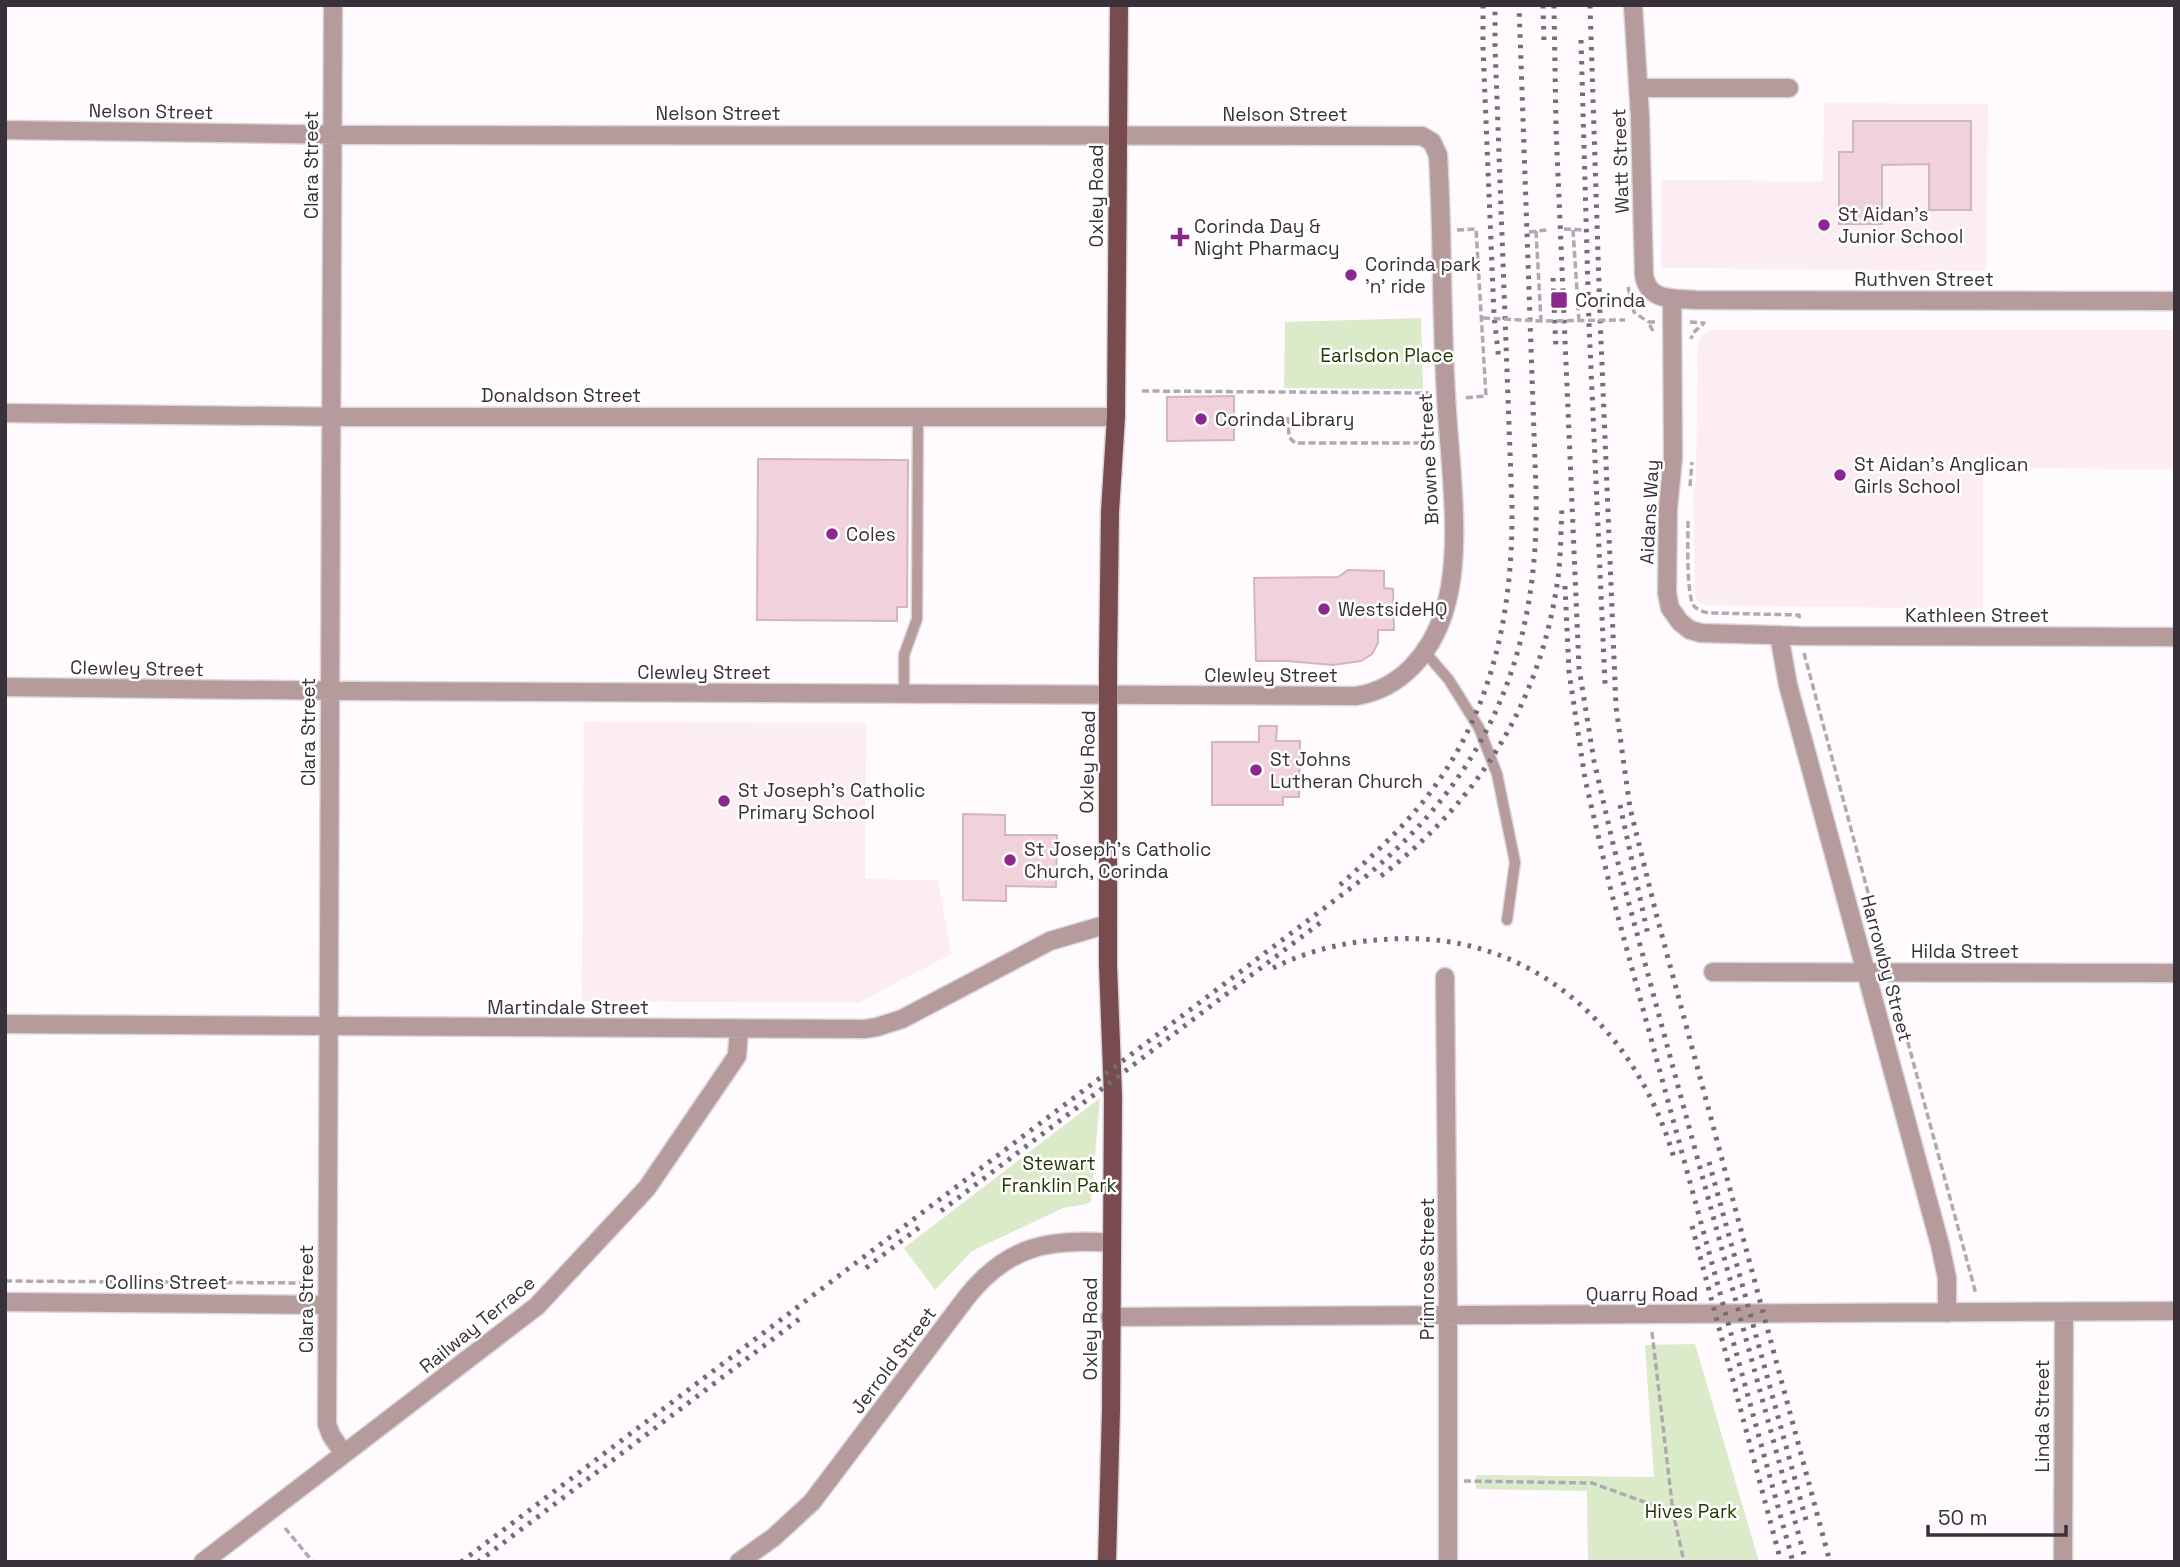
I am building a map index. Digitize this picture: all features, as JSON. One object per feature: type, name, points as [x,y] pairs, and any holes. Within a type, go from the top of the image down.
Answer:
[{"type":"main road","name":"Oxley Road","points":[[1107,1562],[1113,1096],[1108,924],[1108,695],[1110,512],[1116,417],[1119,5]]},
{"type":"street","name":"Clara Street","points":[[333,5],[327,1424],[331,1436],[344,1454]]},
{"type":"street","name":"Watt Street","points":[[1633,5],[1639,88],[1644,279],[1654,294],[1672,298]]},
{"type":"street","points":[[1639,88],[1789,88]]},
{"type":"street","name":"Nelson Street","points":[[5,130],[332,134],[1409,134],[1430,140]]},
{"type":"street","name":"Browne Street","points":[[1398,678],[1425,652],[1432,641],[1445,610],[1453,547],[1439,169],[1437,150],[1430,140]]},
{"type":"street","name":"Ruthven Street","points":[[1672,298],[2175,301]]},
{"type":"street","name":"Aidans Way","points":[[1672,298],[1673,458],[1668,508],[1667,593],[1670,608],[1680,622],[1696,632],[1779,635]]},
{"type":"street","name":"Donaldson Street","points":[[5,413],[1116,417]]},
{"type":"street","name":"Kathleen Street","points":[[1779,635],[2175,637]]},
{"type":"street","name":"Harrowby Street","points":[[1779,635],[1788,685],[1945,1266],[1948,1313]]},
{"type":"street","name":"Clewley Street","points":[[5,687],[1342,697],[1366,694],[1398,678]]},
{"type":"street","name":"Martindale Street","points":[[5,1024],[852,1030],[877,1027],[902,1018],[1050,940],[1108,924]]},
{"type":"street","name":"Hilda Street","points":[[1713,972],[2175,973]]},
{"type":"street","name":"Primrose Street","points":[[1445,977],[1448,1562]]},
{"type":"street","name":"Railway Terrace","points":[[203,1562],[537,1306],[634,1205],[737,1056],[739,1029]]},
{"type":"street","name":"Jerrold Street","points":[[739,1562],[774,1537],[812,1502],[966,1298],[985,1277],[1009,1260],[1039,1245],[1060,1241],[1111,1243]]},
{"type":"street","name":"Collins Street","points":[[5,1302],[327,1305]]},
{"type":"street","name":"Quarry Road","points":[[1110,1317],[2175,1311]]},
{"type":"street","name":"Linda Street","points":[[2063,1562],[2064,1312]]},
{"type":"lane","points":[[904,694],[904,655],[917,619],[918,415]]},
{"type":"lane","points":[[1425,652],[1449,680],[1479,728],[1497,774],[1516,862],[1507,920]]},
{"type":"path","points":[[1455,230],[1476,229],[1483,318],[1486,396],[1463,398]]},
{"type":"path","points":[[1564,229],[1583,230]]},
{"type":"path","points":[[1529,232],[1547,230]]},
{"type":"path","points":[[1573,230],[1579,322]]},
{"type":"path","points":[[1536,231],[1541,321]]},
{"type":"path","points":[[1483,318],[1579,322],[1625,320]]},
{"type":"path","points":[[1142,391],[1429,393]]},
{"type":"path","points":[[1288,417],[1289,437],[1296,443],[1431,443]]},
{"type":"path","points":[[5,1281],[304,1283]]},
{"type":"path","points":[[1650,1315],[1673,1512],[1684,1562]]},
{"type":"path","points":[[1448,1481],[1592,1483],[1673,1512]]},
{"type":"path","points":[[285,1528],[313,1562]]},
{"type":"shaded area","name":"St Aidan's Junior School","points":[[1824,103],[1988,104],[1986,271],[1661,268],[1662,180],[1823,181]]},
{"type":"shaded area","name":"St Aidan's Anglican Girls School","points":[[1712,330],[2175,330],[2175,469],[1983,468],[1983,609],[1700,603],[1695,596],[1693,498],[1696,481],[1698,344],[1701,336]]},
{"type":"shaded area","name":"St Joseph's Catholic Primary School","points":[[584,722],[866,723],[865,879],[938,880],[951,954],[858,1003],[582,1001]]},
{"type":"green space","name":"Earlsdon Place","points":[[1421,318],[1423,389],[1284,388],[1285,322]]},
{"type":"green space","name":"Stewart Franklin Park","points":[[1100,1098],[1091,1201],[1063,1208],[972,1251],[935,1290],[904,1248]]},
{"type":"green space","name":"Hives Park","points":[[1695,1344],[1759,1562],[1588,1562],[1587,1491],[1476,1489],[1476,1475],[1654,1477],[1645,1345]]},
{"type":"building","points":[[1853,121],[1971,121],[1971,210],[1929,210],[1929,164],[1882,165],[1882,224],[1839,224],[1839,152],[1853,152]]},
{"type":"building","name":"Corinda Library","points":[[1234,396],[1234,440],[1167,441],[1167,397]]},
{"type":"building","name":"Coles","points":[[758,459],[908,460],[907,607],[897,607],[897,621],[757,620]]},
{"type":"building","name":"WestsideHQ","points":[[1348,570],[1384,571],[1384,588],[1393,589],[1394,630],[1378,630],[1378,643],[1372,654],[1361,661],[1333,665],[1256,661],[1254,578],[1338,577]]},
{"type":"building","name":"St Johns Lutheran Church","points":[[1259,726],[1277,726],[1276,741],[1300,741],[1299,797],[1283,797],[1283,805],[1212,805],[1212,742],[1259,742]]},
{"type":"building","name":"St Joseph's Catholic Church, Corinda","points":[[963,814],[1005,815],[1005,835],[1057,835],[1056,887],[1006,886],[1006,901],[963,900]]},
{"type":"railway","points":[[1483,5],[1494,315],[1499,361]]},
{"type":"railway","points":[[1340,885],[1406,821],[1449,765],[1483,696],[1503,622],[1512,506],[1495,5]]},
{"type":"railway","points":[[461,1562],[1364,878],[1407,838],[1444,796],[1474,752],[1498,705],[1516,656],[1528,604],[1535,549],[1536,490],[1519,5]]},
{"type":"railway","points":[[1543,5],[1544,44]]},
{"type":"railway","points":[[1554,5],[1556,128],[1579,668],[1594,761],[1614,848],[1806,1562]]},
{"type":"railway","points":[[1590,5],[1616,707],[1630,808],[1830,1562]]},
{"type":"railway","points":[[1581,40],[1589,324],[1605,684]]},
{"type":"railway","points":[[1553,278],[1556,351]]},
{"type":"railway","points":[[1381,876],[1448,815],[1476,781],[1500,745],[1520,707],[1537,666],[1550,623],[1559,569],[1562,504]]},
{"type":"railway","points":[[1565,586],[1569,672],[1585,779],[1611,891],[1793,1562]]},
{"type":"railway","points":[[1620,805],[1648,935]]},
{"type":"railway","points":[[941,1211],[1320,923]]},
{"type":"railway","points":[[1273,968],[1330,947],[1391,939],[1442,941],[1489,952],[1532,971],[1571,997],[1605,1029],[1634,1068],[1657,1111],[1674,1158]]},
{"type":"railway","points":[[1709,1162],[1806,1520]]},
{"type":"railway","points":[[866,1268],[921,1226]]},
{"type":"railway","points":[[1692,1226],[1781,1562]]},
{"type":"railway","points":[[478,1562],[802,1317]]},
{"type":"place","name":"St Aidan's Junior School","points":[[1824,225]]},
{"type":"place","name":"Corinda Day & Night Pharmacy","points":[[1180,237]]},
{"type":"place","name":"Corinda park 'n' ride","points":[[1351,275]]},
{"type":"place","name":"Corinda","points":[[1559,300]]},
{"type":"place","name":"Corinda Library","points":[[1201,419]]},
{"type":"place","name":"St Aidan's Anglican Girls School","points":[[1840,475]]},
{"type":"place","name":"Coles","points":[[832,534]]},
{"type":"place","name":"WestsideHQ","points":[[1324,609]]},
{"type":"place","name":"St Johns Lutheran Church","points":[[1256,770]]},
{"type":"place","name":"St Joseph's Catholic Primary School","points":[[724,801]]},
{"type":"place","name":"St Joseph's Catholic Church, Corinda","points":[[1010,860]]}]
